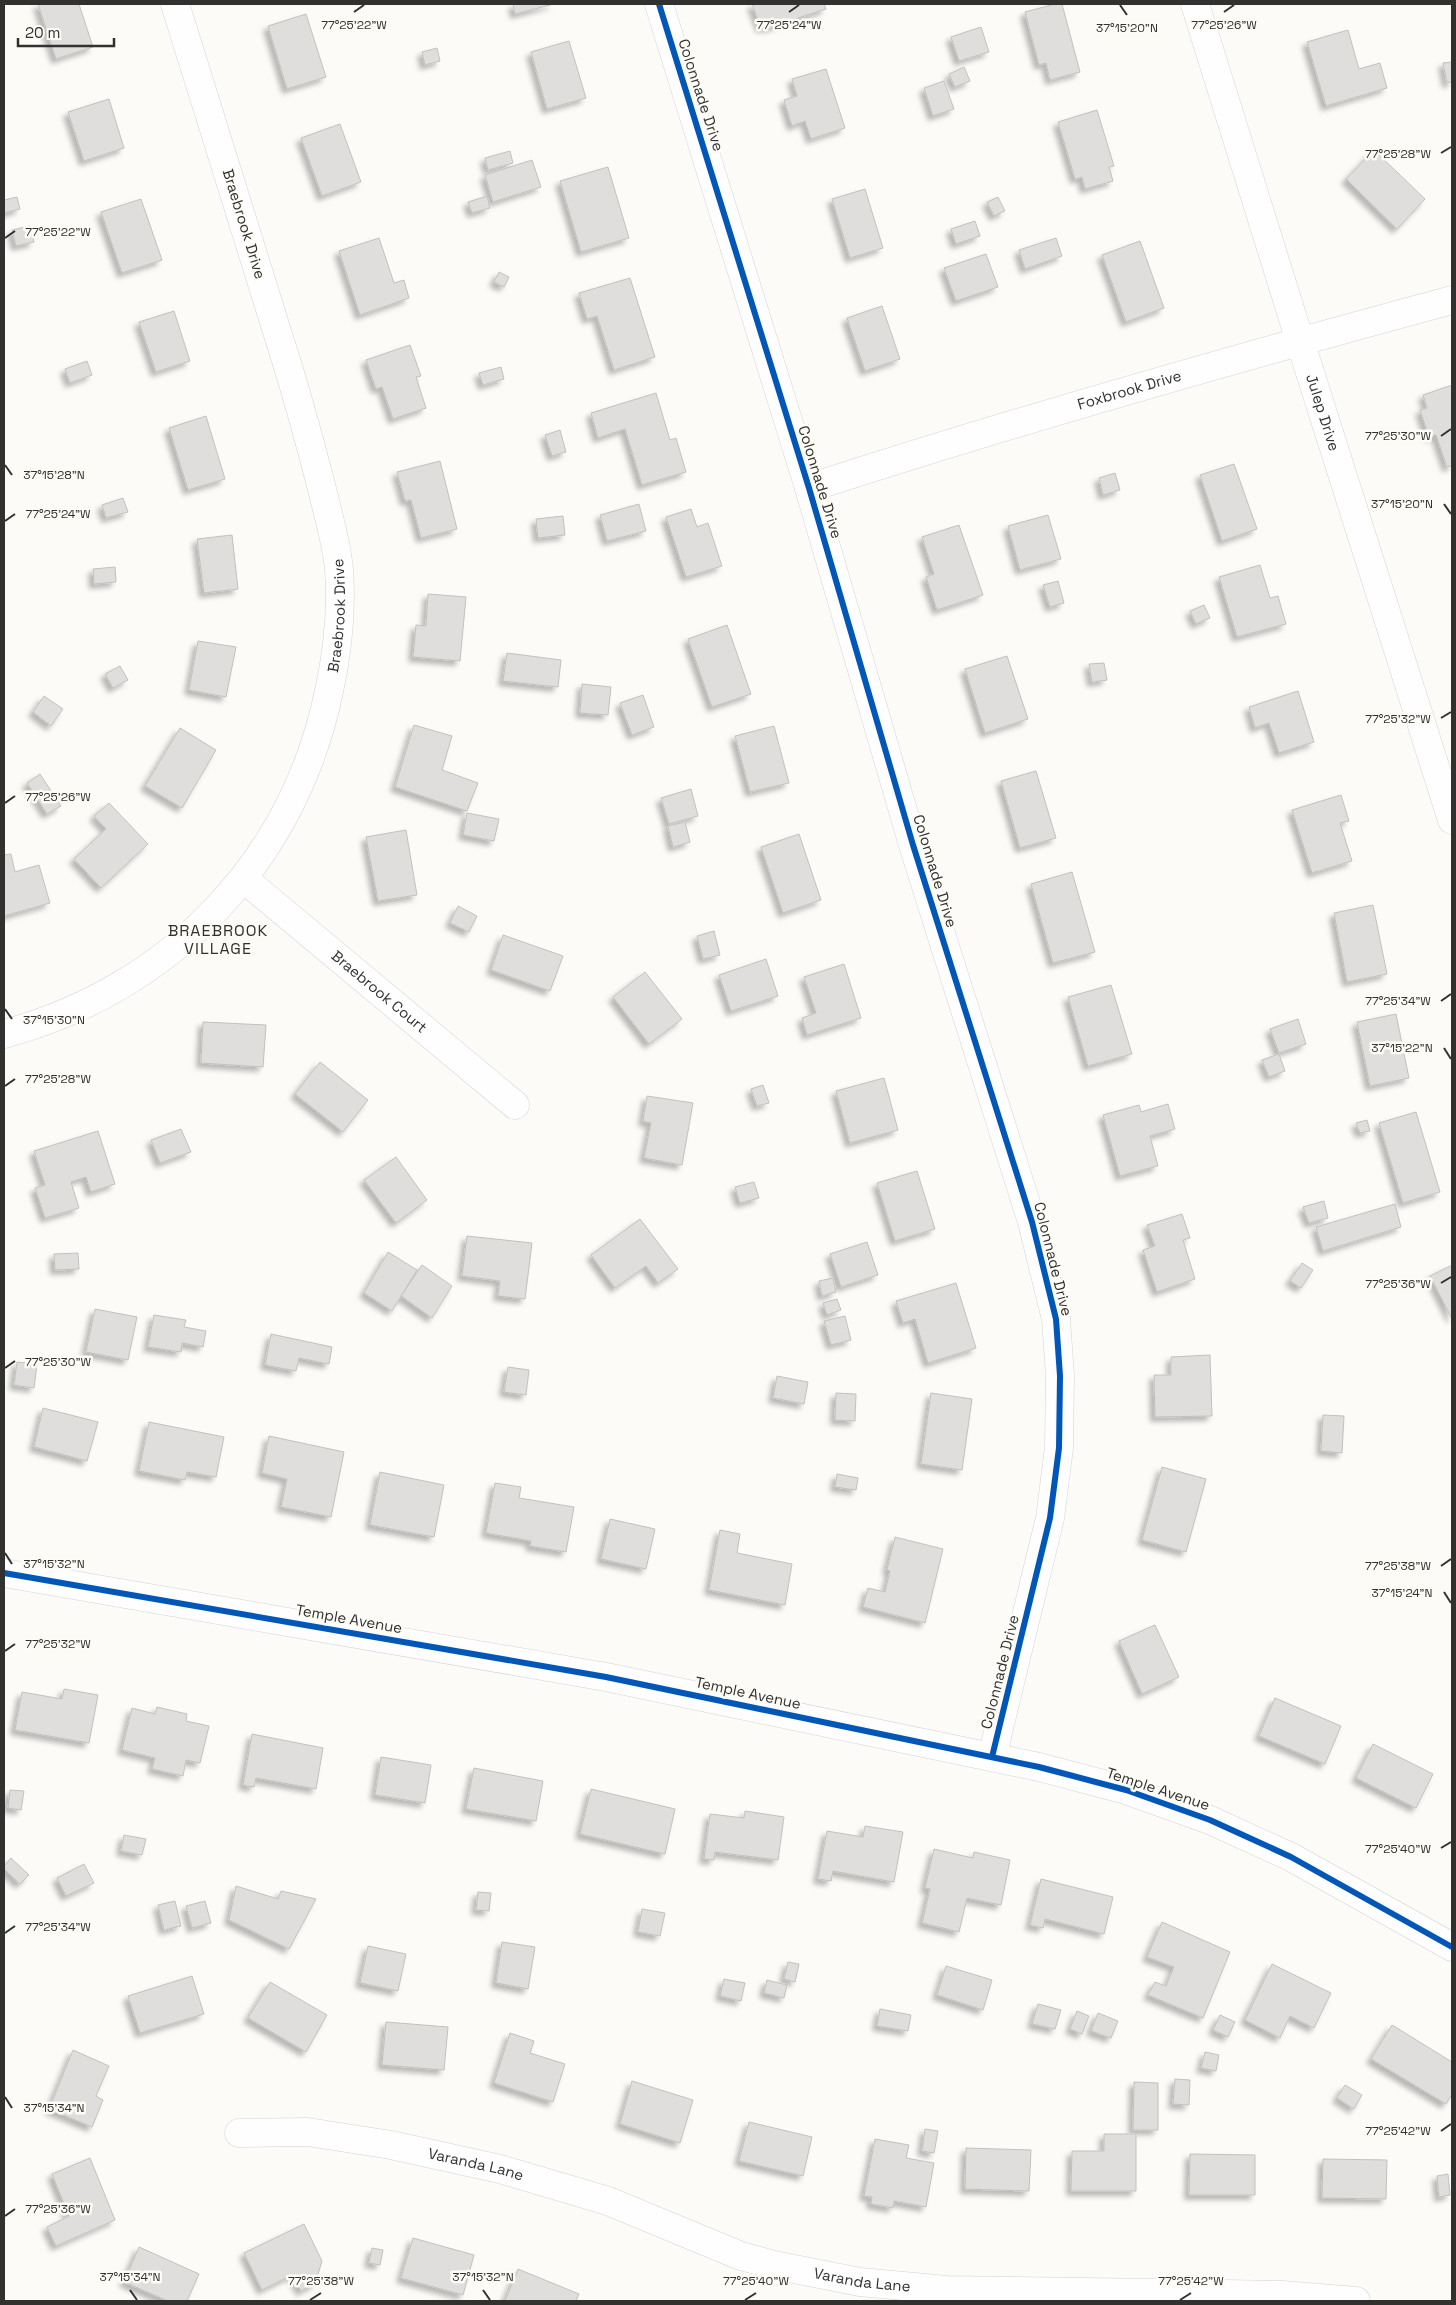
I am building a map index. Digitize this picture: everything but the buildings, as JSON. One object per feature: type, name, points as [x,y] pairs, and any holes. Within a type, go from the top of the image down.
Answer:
[{"type":"street","name":"Braebrook Drive","points":[[4,1034],[41,1024],[90,1003],[128,981],[183,940],[244,879],[275,834],[304,777],[324,716],[338,646],[341,616],[339,568],[334,538],[307,427],[175,4]]},
{"type":"street","name":"Colonnade Drive","points":[[659,4],[809,488],[913,845],[1032,1222],[1056,1318],[1060,1376],[1059,1448],[1050,1518],[992,1757]]},
{"type":"street","name":"Julep Drive","points":[[1195,4],[1452,820]]},
{"type":"street","name":"Foxbrook Drive","points":[[809,488],[934,448],[1300,341],[1452,300]]},
{"type":"street","name":"Braebrook Court","points":[[244,879],[515,1104]]},
{"type":"street","name":"Temple Avenue","points":[[4,1572],[606,1676],[992,1757],[1126,1790],[1210,1820],[1291,1857],[1452,1947]]},
{"type":"street","name":"Varanda Lane","points":[[239,2133],[308,2132],[391,2145],[500,2169],[608,2201],[741,2256],[774,2265],[860,2282],[948,2290],[1282,2295],[1356,2301]]},
{"type":"cycle path","points":[[659,4],[809,488],[913,845],[1032,1222],[1056,1319],[1060,1376],[1059,1448],[1050,1518],[992,1757]]},
{"type":"cycle path","points":[[4,1573],[606,1677],[1039,1767],[1126,1790],[1210,1820],[1291,1857],[1452,1947]]},
{"type":"district","name":"BRAEBROOK VILLAGE","points":[[218,939]]}]
